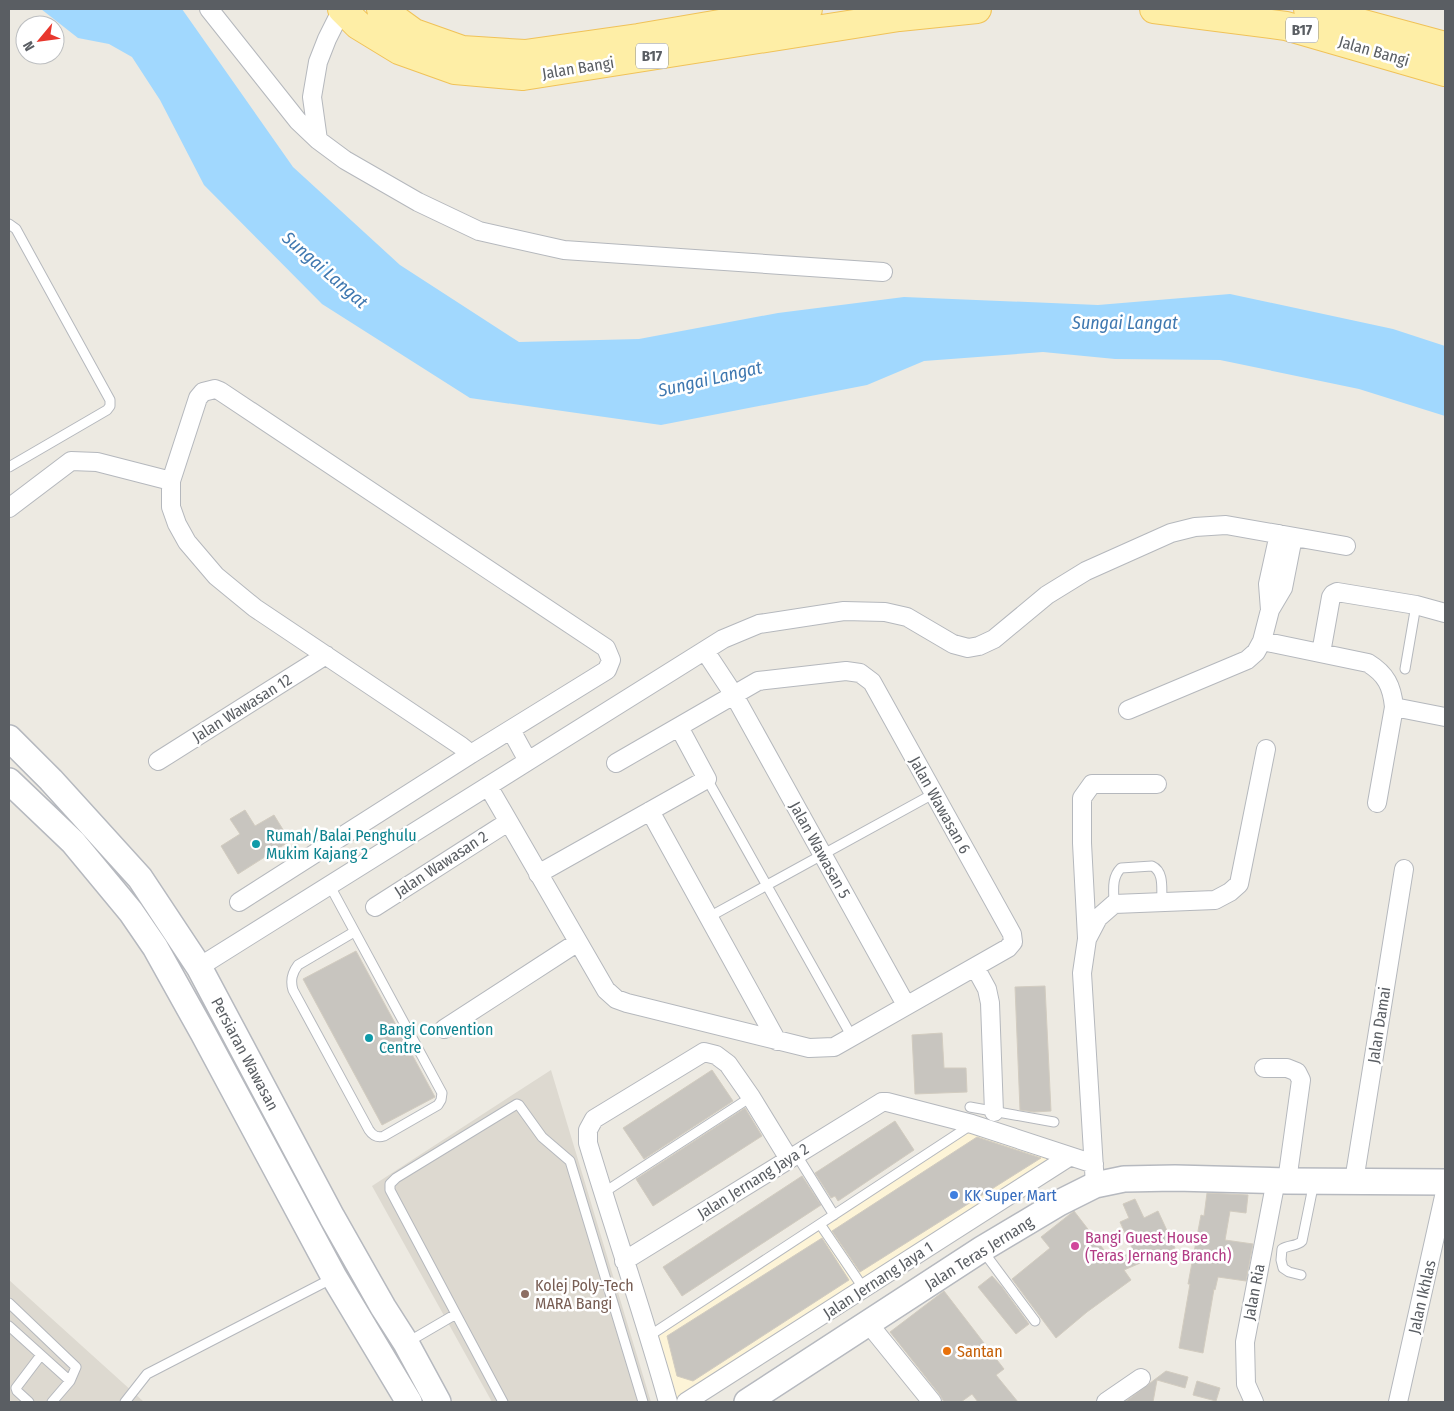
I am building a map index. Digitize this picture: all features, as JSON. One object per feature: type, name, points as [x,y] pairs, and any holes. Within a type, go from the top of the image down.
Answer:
[{"type":"main road","name":"Jalan Bangi","points":[[342,9],[358,25],[399,50],[455,70],[523,76],[899,17],[977,9]]},
{"type":"main road","name":"Jalan Bangi","points":[[381,9],[414,33],[462,50],[525,54],[638,38],[808,9]]},
{"type":"main road","name":"Jalan Bangi","points":[[1154,9],[1286,26],[1445,72]]},
{"type":"main road","name":"Jalan Bangi","points":[[1308,9],[1445,46]]},
{"type":"main road","name":"Persiaran Wawasan","points":[[9,738],[51,780],[140,878],[199,967],[332,1217],[383,1307],[406,1343],[438,1402]]},
{"type":"main road","name":"Persiaran Wawasan","points":[[9,781],[73,842],[131,912],[155,948],[203,1033],[334,1277],[409,1402]]},
{"type":"main road","points":[[155,948],[176,962],[199,967],[193,996],[203,1033]]},
{"type":"main road","name":"Jalan Teras Jernang","points":[[748,1402],[982,1249],[1058,1203],[1094,1175],[1124,1179],[1445,1182]]},
{"type":"main road","points":[[332,1217],[338,1253],[334,1277],[366,1292],[383,1307]]},
{"type":"street","points":[[209,9],[298,121],[318,140],[345,160],[418,202],[479,231],[564,250],[883,272]]},
{"type":"street","points":[[318,140],[312,97],[318,62],[342,9]]},
{"type":"street","points":[[239,902],[607,670],[611,660],[606,648],[237,402],[215,389],[202,392],[198,398],[171,481],[171,507],[186,542],[216,576],[255,608],[471,754]]},
{"type":"street","points":[[9,508],[71,462],[97,462],[171,481]]},
{"type":"street","points":[[199,967],[705,651],[723,640],[759,624],[844,612],[884,612],[907,617],[953,644],[968,648],[994,640],[1047,595],[1086,571],[1171,533],[1196,527],[1226,525],[1346,546]]},
{"type":"street","points":[[1128,710],[1247,660],[1256,652],[1262,640],[1270,610],[1268,584],[1286,535]]},
{"type":"street","points":[[1321,653],[1330,597],[1336,592],[1416,605],[1445,614]]},
{"type":"street","points":[[1262,640],[1368,664],[1378,670],[1386,680],[1393,695],[1394,707],[1377,804]]},
{"type":"street","name":"Jalan Wawasan 5","points":[[705,651],[734,695],[906,1005]]},
{"type":"street","name":"Jalan Wawasan 12","points":[[158,761],[326,655]]},
{"type":"street","name":"Jalan Wawasan 6","points":[[734,695],[758,681],[846,671],[860,673],[872,682],[1012,934],[1013,942],[1008,948],[975,967]]},
{"type":"street","points":[[616,763],[734,695]]},
{"type":"street","points":[[1394,707],[1445,717]]},
{"type":"street","points":[[538,874],[707,779],[679,727]]},
{"type":"street","points":[[511,730],[528,761]]},
{"type":"street","points":[[1087,939],[1098,918],[1114,904],[1215,900],[1230,892],[1239,884],[1266,749]]},
{"type":"street","points":[[1094,1175],[1082,973],[1087,939],[1082,843],[1082,798],[1092,784],[1156,784]]},
{"type":"street","points":[[488,786],[606,990],[616,1000],[809,1048],[834,1047],[975,967],[987,989],[990,1003],[994,1112]]},
{"type":"street","points":[[650,811],[778,1041]]},
{"type":"street","name":"Jalan Wawasan 2","points":[[375,907],[508,822]]},
{"type":"street","name":"Jalan Damai","points":[[1354,1181],[1404,869]]},
{"type":"street","points":[[444,1029],[578,942]]},
{"type":"street","points":[[668,1402],[588,1143],[588,1130],[594,1119],[704,1052],[716,1055],[728,1064],[793,1156]]},
{"type":"street","name":"Jalan Ria","points":[[1254,1402],[1246,1384],[1245,1342],[1282,1180],[1301,1080],[1297,1072],[1287,1068],[1264,1068]]},
{"type":"street","name":"Jalan Jernang Jaya 2","points":[[624,1261],[882,1102],[971,1116]]},
{"type":"street","points":[[971,1116],[1069,1157],[1094,1175]]},
{"type":"street","name":"Jalan Jernang Jaya 1","points":[[686,1402],[1069,1157]]},
{"type":"street","name":"Jalan Ikhlas","points":[[1398,1402],[1445,1192]]},
{"type":"street","points":[[868,1323],[932,1402]]},
{"type":"street","points":[[1106,1402],[1141,1378]]},
{"type":"lane","points":[[9,224],[16,229],[110,400],[110,406],[107,410],[9,466]]},
{"type":"lane","points":[[1405,669],[1416,605]]},
{"type":"lane","points":[[707,779],[852,1036]]},
{"type":"lane","points":[[709,917],[933,794]]},
{"type":"lane","points":[[1114,904],[1114,880],[1121,868],[1152,866],[1160,874],[1162,902]]},
{"type":"lane","points":[[330,886],[442,1093],[438,1105],[384,1136],[379,1137],[373,1136],[368,1130],[291,983],[294,970],[298,965],[354,932]]},
{"type":"lane","points":[[603,1193],[751,1097]]},
{"type":"lane","points":[[503,1402],[390,1190],[390,1184],[396,1178],[517,1104],[542,1137],[570,1161],[643,1402]]},
{"type":"lane","points":[[649,1336],[834,1215],[971,1116],[994,1112],[1054,1122]]},
{"type":"lane","points":[[793,1156],[834,1215]]},
{"type":"lane","points":[[1301,1275],[1289,1272],[1283,1268],[1281,1255],[1282,1249],[1302,1241],[1314,1181]]},
{"type":"lane","points":[[820,1224],[864,1289]]},
{"type":"lane","points":[[982,1249],[1035,1322]]},
{"type":"lane","points":[[126,1402],[147,1374],[334,1277]]},
{"type":"lane","points":[[9,1303],[75,1366],[76,1369],[70,1381],[52,1402]]},
{"type":"lane","points":[[406,1343],[456,1314]]},
{"type":"lane","points":[[9,1326],[70,1381]]},
{"type":"lane","points":[[29,1402],[16,1388],[42,1355]]},
{"type":"shaded area","name":"Kolej Poly-Tech MARA Bangi","points":[[551,1070],[651,1402],[492,1402],[372,1186]]},
{"type":"shaded area","points":[[971,1129],[1056,1158],[674,1402],[656,1338]]},
{"type":"shaded area","points":[[9,1280],[144,1402],[9,1402]]},
{"type":"water","name":"Sungai Langat","points":[[41,9],[182,9],[293,167],[400,265],[519,342],[639,339],[778,313],[904,297],[1098,305],[1230,294],[1393,329],[1445,346],[1445,416],[1359,389],[1220,360],[1115,359],[1043,352],[924,361],[867,385],[661,425],[470,398],[322,304],[204,185],[160,100],[132,57],[109,44],[78,38],[65,28],[65,15],[49,15]]},
{"type":"building","name":"Rumah/Balai Penghulu Mukim Kajang 2","points":[[245,810],[255,826],[274,815],[290,841],[238,874],[221,846],[240,834],[230,819]]},
{"type":"building","name":"Bangi Convention Centre","points":[[356,951],[435,1097],[382,1125],[303,979]]},
{"type":"building","points":[[1045,986],[1051,1111],[1034,1112],[1020,1110],[1015,987]]},
{"type":"building","points":[[942,1033],[944,1068],[966,1068],[967,1092],[915,1094],[912,1035]]},
{"type":"building","points":[[712,1070],[733,1101],[644,1159],[623,1128]]},
{"type":"building","points":[[745,1108],[762,1136],[653,1206],[636,1179]]},
{"type":"building","points":[[895,1121],[914,1150],[838,1201],[835,1196],[831,1198],[815,1173]]},
{"type":"building","points":[[977,1137],[1041,1158],[860,1272],[832,1231]]},
{"type":"building","points":[[802,1176],[821,1205],[682,1296],[663,1267]]},
{"type":"building","points":[[1207,1193],[1248,1195],[1246,1213],[1230,1211],[1225,1240],[1253,1244],[1246,1281],[1218,1277],[1214,1289],[1203,1353],[1179,1348],[1190,1284],[1188,1284],[1201,1215],[1204,1216]]},
{"type":"building","points":[[1135,1199],[1144,1218],[1158,1211],[1175,1248],[1124,1270],[1131,1280],[1087,1312],[1056,1338],[1012,1279],[1050,1248],[1041,1237],[1074,1211],[1114,1263],[1133,1250],[1120,1222],[1129,1218],[1123,1204]]},
{"type":"building","points":[[822,1238],[849,1280],[693,1381],[677,1376],[667,1336]]},
{"type":"building","points":[[992,1276],[1029,1324],[1016,1334],[978,1287]]},
{"type":"building","name":"Santan","points":[[944,1291],[1004,1369],[996,1375],[1018,1402],[978,1402],[972,1394],[961,1402],[944,1402],[890,1332]]},
{"type":"building","points":[[1166,1371],[1188,1377],[1185,1388],[1157,1380],[1153,1402],[1125,1402]]},
{"type":"building","points":[[1197,1381],[1220,1388],[1216,1401],[1193,1395]]},
{"type":"place","name":"Rumah/Balai Penghulu Mukim Kajang 2","points":[[256,844]]},
{"type":"place","name":"Bangi Convention Centre","points":[[369,1038]]},
{"type":"place","name":"KK Super Mart","points":[[954,1195]]},
{"type":"place","name":"Bangi Guest House (Teras Jernang Branch)","points":[[1075,1246]]},
{"type":"place","name":"Kolej Poly-Tech MARA Bangi","points":[[525,1294]]},
{"type":"place","name":"Santan","points":[[947,1351]]}]
